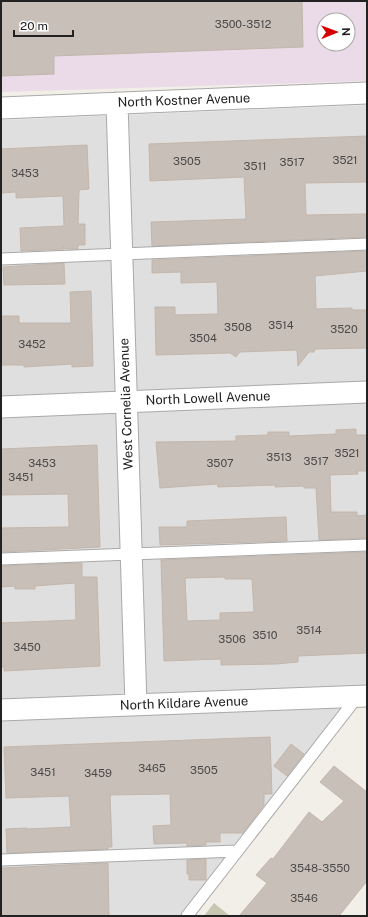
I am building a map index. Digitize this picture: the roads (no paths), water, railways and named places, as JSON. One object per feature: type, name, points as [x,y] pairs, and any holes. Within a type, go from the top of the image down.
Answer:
[{"type":"street","name":"North Kostner Avenue","points":[[1,108],[367,93]]},
{"type":"street","name":"West Cornelia Avenue","points":[[117,103],[136,705]]},
{"type":"street","name":"North Lowell Avenue","points":[[1,407],[367,392]]},
{"type":"street","name":"North Kildare Avenue","points":[[1,710],[363,696]]},
{"type":"lane","points":[[1,259],[367,244]]},
{"type":"lane","points":[[1,559],[367,545]]},
{"type":"lane","points":[[187,916],[363,696]]},
{"type":"lane","points":[[1,860],[237,852]]}]
